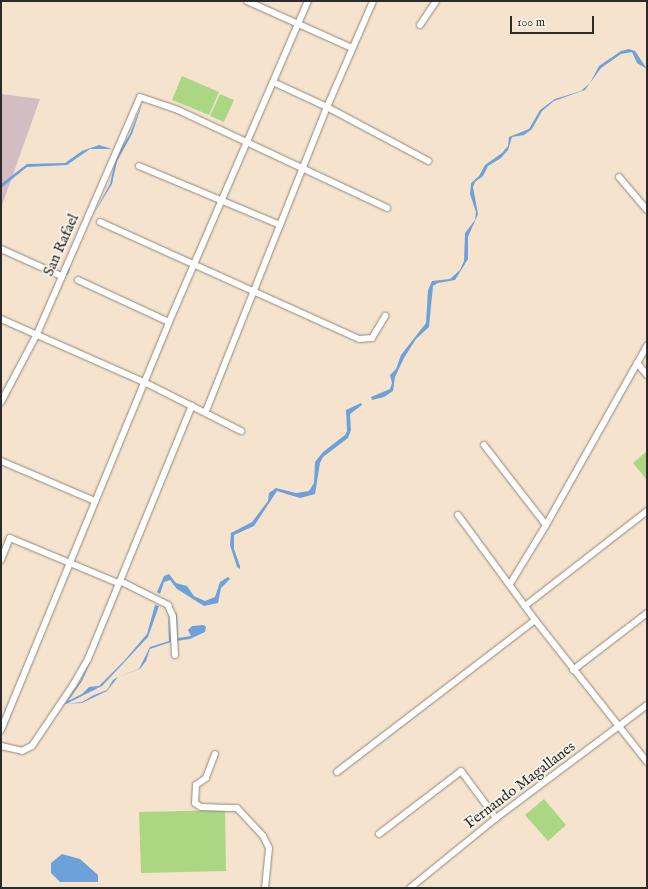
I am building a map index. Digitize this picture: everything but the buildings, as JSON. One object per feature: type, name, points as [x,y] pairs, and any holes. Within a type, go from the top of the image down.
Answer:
[{"type":"street","points":[[247,1],[352,48]]},
{"type":"street","points":[[1,730],[169,322],[223,201],[246,142],[297,23],[308,1]]},
{"type":"street","points":[[206,411],[253,291],[304,168],[327,106],[373,1]]},
{"type":"street","points":[[420,25],[436,1]]},
{"type":"street","points":[[273,82],[327,106],[428,161]]},
{"type":"street","name":"San Rafael","points":[[2,398],[37,334],[140,97],[178,110],[246,142]]},
{"type":"street","points":[[246,142],[387,208]]},
{"type":"street","points":[[139,166],[280,225]]},
{"type":"street","points":[[620,177],[647,210]]},
{"type":"street","points":[[100,222],[359,339],[372,338],[384,316]]},
{"type":"street","points":[[1,249],[61,276]]},
{"type":"street","points":[[78,280],[169,322]]},
{"type":"street","points":[[1,319],[144,382],[206,411],[241,431]]},
{"type":"street","points":[[510,584],[546,526],[647,346]]},
{"type":"street","points":[[637,363],[647,375]]},
{"type":"street","points":[[1,746],[22,751],[32,746],[88,659],[192,405]]},
{"type":"street","points":[[484,445],[546,526]]},
{"type":"street","points":[[1,461],[95,501]]},
{"type":"street","points":[[525,606],[647,511]]},
{"type":"street","points":[[458,515],[510,584],[534,620],[647,762]]},
{"type":"street","points":[[1,560],[10,538],[163,601],[172,610],[175,655]]},
{"type":"street","points":[[573,670],[647,613]]},
{"type":"street","points":[[337,772],[534,620]]},
{"type":"street","name":"Fernando Magallanes","points":[[410,888],[496,818],[647,705]]},
{"type":"street","points":[[215,754],[206,778],[196,785],[196,803],[201,807],[237,808],[263,836],[269,848],[265,888]]},
{"type":"street","points":[[379,834],[461,771],[496,818]]},
{"type":"shaded area","points":[[1,94],[40,99],[1,208]]},
{"type":"green space","points":[[182,76],[219,92],[209,115],[172,100]]},
{"type":"green space","points":[[220,94],[234,100],[224,122],[210,116]]},
{"type":"green space","points":[[647,451],[647,480],[633,463]]},
{"type":"green space","points":[[544,799],[566,825],[548,841],[525,815]]},
{"type":"green space","points":[[225,810],[226,871],[141,873],[139,812]]},
{"type":"water","points":[[629,49],[635,51],[647,69],[637,63],[632,52],[621,54],[601,68],[585,90],[554,101],[542,111],[532,129],[524,135],[512,137],[508,150],[501,158],[488,166],[483,176],[475,182],[473,187],[478,214],[468,237],[468,259],[455,280],[438,283],[433,286],[429,327],[416,339],[404,358],[395,377],[393,391],[384,397],[372,400],[371,397],[390,389],[392,383],[390,375],[396,369],[401,355],[426,323],[428,290],[432,281],[450,279],[460,270],[464,261],[465,233],[475,220],[476,212],[470,194],[471,183],[479,176],[485,165],[502,153],[508,146],[509,137],[529,129],[540,110],[555,99],[581,91],[590,83],[599,66],[621,51]]},
{"type":"water","points":[[143,101],[132,134],[117,161],[112,184],[93,215],[110,184],[116,157],[130,134]]},
{"type":"water","points":[[99,145],[112,149],[90,149],[67,165],[27,167],[1,188],[1,184],[27,164],[65,163],[82,151]]},
{"type":"water","points":[[361,403],[362,405],[350,414],[351,430],[348,438],[323,457],[320,463],[315,494],[300,498],[277,491],[254,526],[234,535],[234,549],[240,569],[237,567],[230,545],[231,533],[252,522],[268,501],[269,493],[276,488],[296,493],[309,491],[314,483],[315,462],[323,452],[345,435],[347,431],[346,410]]},
{"type":"water","points":[[169,574],[176,583],[187,586],[194,596],[205,601],[215,597],[220,582],[228,577],[230,579],[221,588],[218,603],[204,606],[177,589],[170,580],[164,582],[160,594],[157,592],[164,576]]},
{"type":"water","points":[[122,585],[82,681],[68,701],[82,694],[89,687],[99,686],[124,661],[147,634],[155,605],[159,606],[148,637],[102,686],[66,704],[52,723],[81,680]]},
{"type":"water","points":[[176,612],[178,638],[191,636],[188,630],[192,626],[204,625],[206,627],[205,632],[190,639],[176,641]]},
{"type":"water","points":[[168,613],[171,642],[150,649],[146,661],[140,669],[118,677],[139,669],[150,647],[169,641]]},
{"type":"water","points":[[118,677],[107,691],[82,703],[67,704],[82,702],[107,690],[113,680]]},
{"type":"water","points":[[62,854],[80,859],[98,875],[98,882],[60,882],[51,873],[51,863]]},
{"type":"waterway","points":[[67,274],[69,269]]}]
